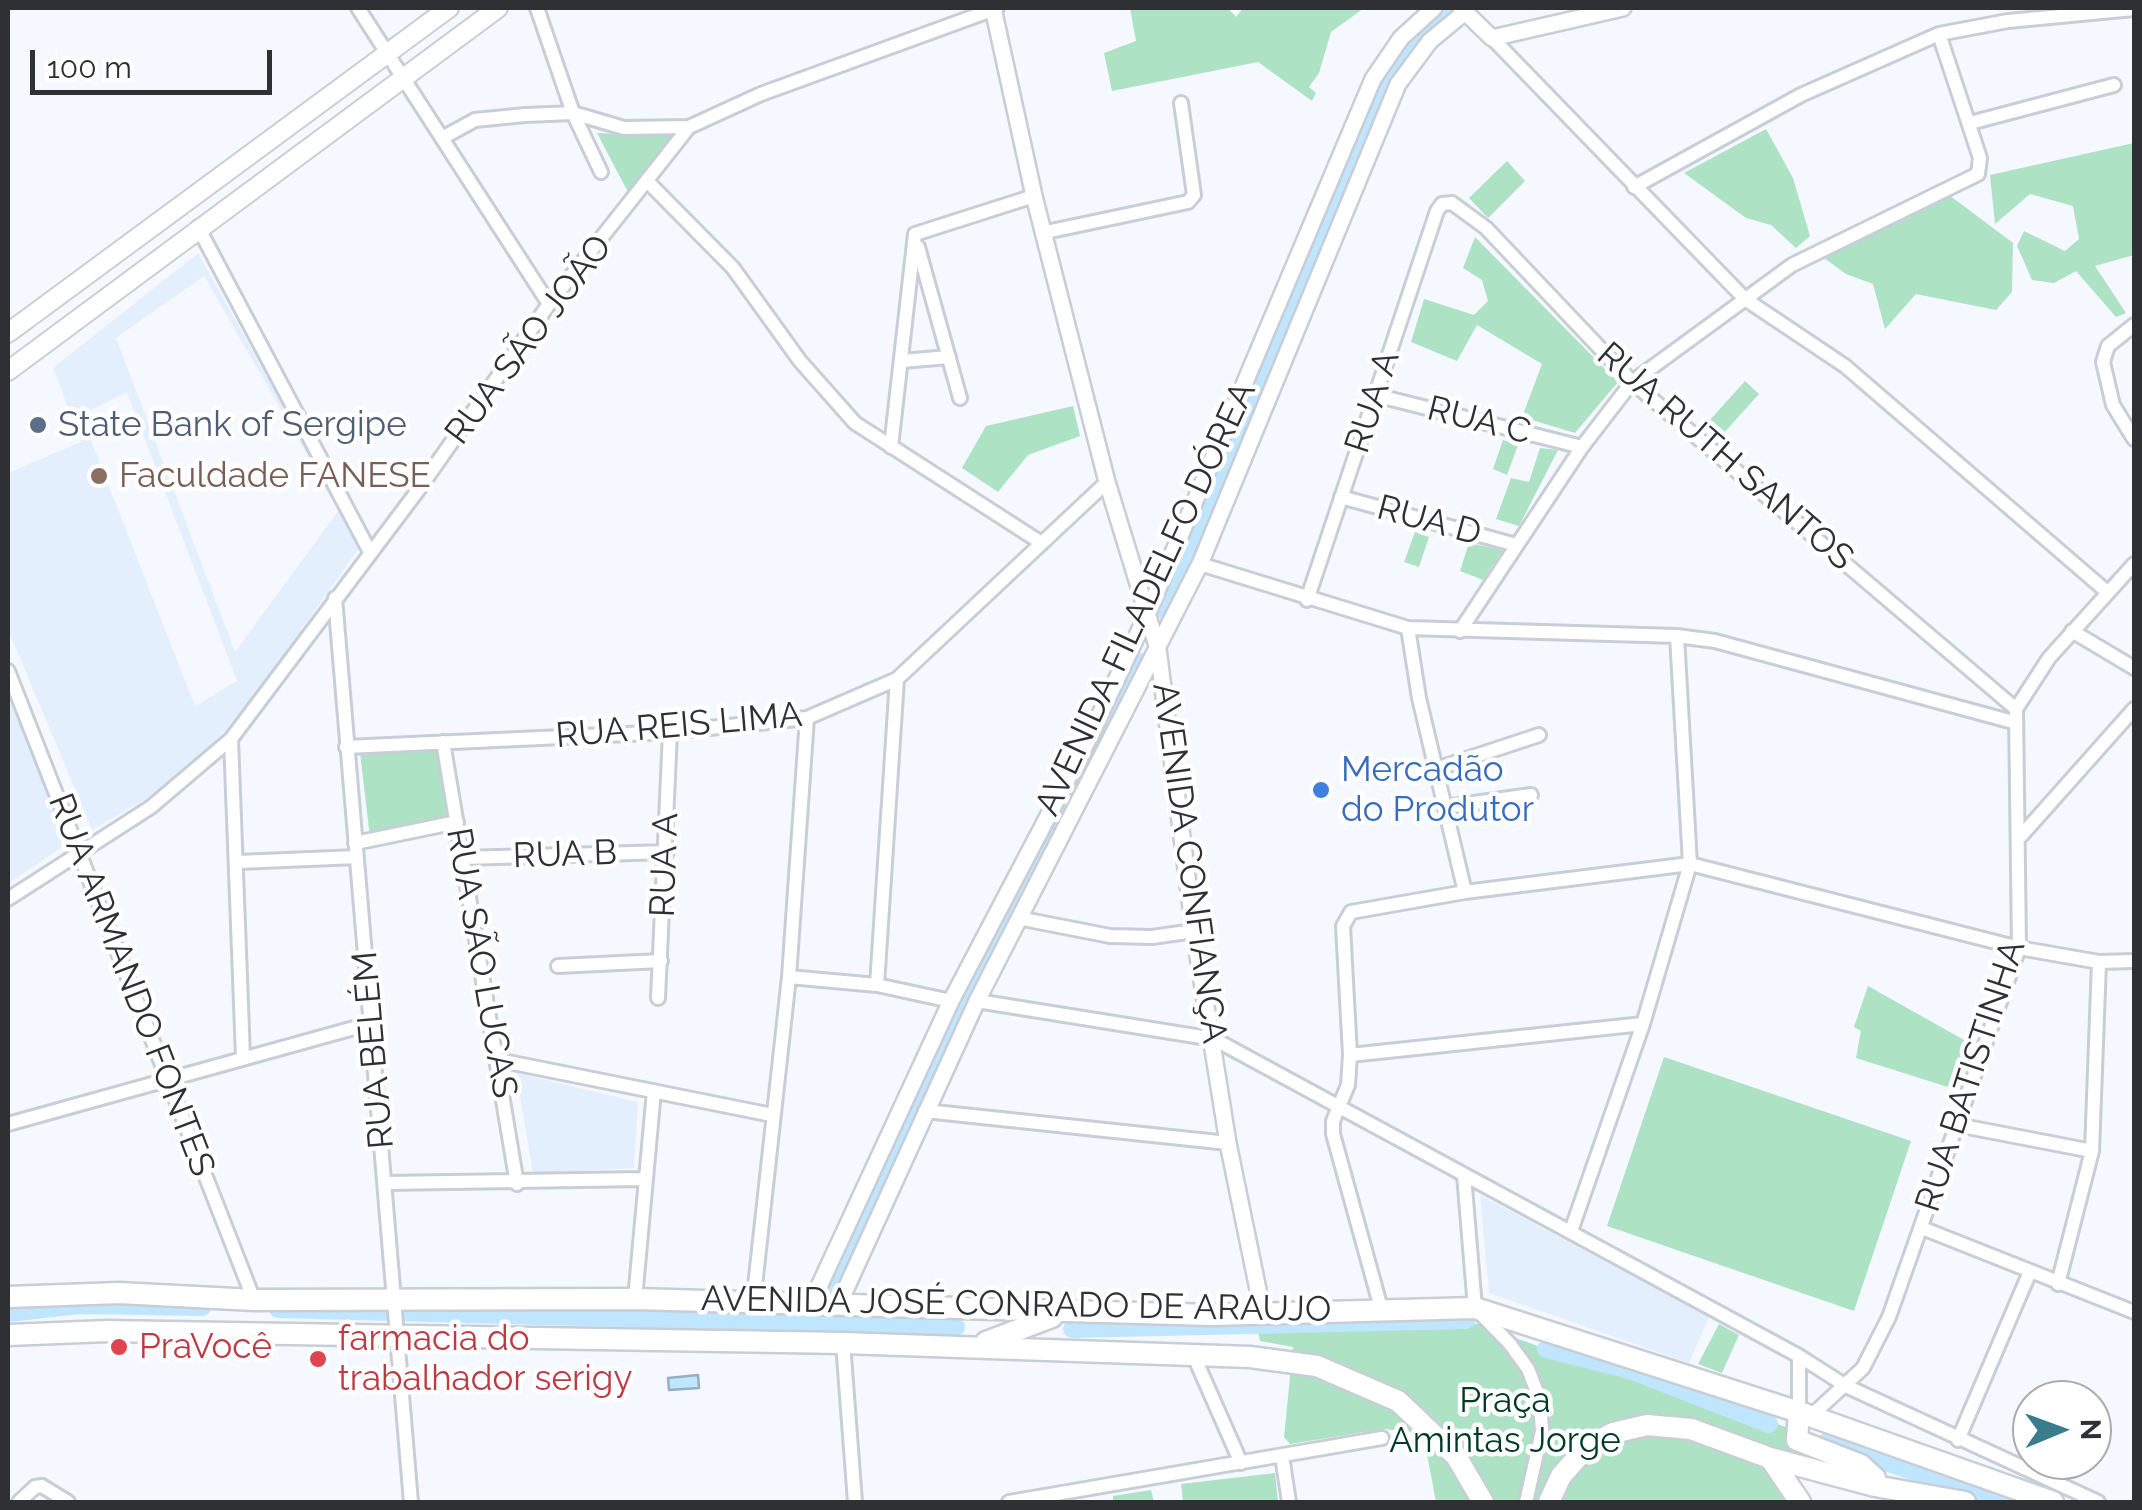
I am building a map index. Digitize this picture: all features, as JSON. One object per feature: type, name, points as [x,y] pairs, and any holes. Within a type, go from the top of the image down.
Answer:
[{"type":"main road","points":[[8,333],[385,51],[449,8]]},
{"type":"main road","points":[[8,371],[498,8]]},
{"type":"main road","name":"AVENIDA JOSÉ CONRADO DE ARAUJO","points":[[8,1297],[119,1294],[254,1300],[635,1299],[1063,1313],[1263,1314],[1475,1308],[1805,1414],[2053,1502]]},
{"type":"main road","points":[[534,1302],[560,1335]]},
{"type":"main road","points":[[975,1346],[1063,1313]]},
{"type":"main road","name":"AVENIDA JOSÉ CONRADO DE ARAUJO","points":[[8,1335],[560,1335],[1192,1352],[1317,1366],[1372,1387],[1416,1414],[1456,1456],[1483,1502]]},
{"type":"main road","points":[[1805,1414],[1797,1440],[1861,1465],[1872,1473],[1876,1486]]},
{"type":"main road","points":[[1549,1502],[1561,1476],[1586,1448],[1613,1433],[1646,1425],[1691,1429],[1770,1458],[1876,1486],[1965,1502]]},
{"type":"main road","points":[[1770,1458],[1800,1502]]},
{"type":"street","points":[[358,8],[549,304]]},
{"type":"street","points":[[538,8],[574,114],[601,172]]},
{"type":"street","name":"AVENIDA CONFIANÇA","points":[[994,8],[1034,196],[1108,482],[1158,646],[1194,930],[1228,1142],[1263,1314]]},
{"type":"street","name":"RUA SÃO JOÃO","points":[[8,899],[151,807],[231,739],[549,304],[689,127],[761,94],[994,8]]},
{"type":"street","name":"AVENIDA FILADELFO DÓREA","points":[[825,1306],[952,1001],[1089,738],[1148,614],[1373,79],[1401,38],[1434,8]]},
{"type":"street","points":[[1492,38],[1622,8]]},
{"type":"street","points":[[1634,187],[1801,95],[1939,34],[2008,21],[2134,9]]},
{"type":"street","points":[[1464,10],[1745,299],[1844,366],[2106,591]]},
{"type":"street","name":"AVENIDA FILADELFO DÓREA","points":[[825,1306],[1200,564],[1398,84],[1430,41],[1464,10]]},
{"type":"street","points":[[1460,631],[1582,447],[1632,382],[1810,254],[1972,180],[1981,163],[1939,34]]},
{"type":"street","points":[[1970,123],[2114,85]]},
{"type":"street","points":[[1046,232],[1188,202],[1194,195],[1181,102]]},
{"type":"street","points":[[442,138],[482,118],[574,114],[624,128],[689,127]]},
{"type":"street","points":[[647,181],[749,286],[831,398],[855,424],[1040,542]]},
{"type":"street","points":[[915,234],[1034,196]]},
{"type":"street","name":"RUA RUTH SANTOS","points":[[1442,204],[1457,204],[1486,228],[1632,382],[2014,715]]},
{"type":"street","name":"RUA A","points":[[1307,600],[1442,204]]},
{"type":"street","points":[[198,227],[370,552]]},
{"type":"street","points":[[915,234],[960,398]]},
{"type":"street","points":[[890,447],[915,234]]},
{"type":"street","points":[[2134,326],[2108,346],[2103,362],[2112,406],[2134,439]]},
{"type":"street","points":[[902,361],[949,356]]},
{"type":"street","name":"RUA C","points":[[1376,396],[1582,447]]},
{"type":"street","name":"RUA REIS LIMA","points":[[346,746],[670,732],[807,718],[897,679],[1108,482]]},
{"type":"street","name":"RUA D","points":[[1342,497],[1516,545]]},
{"type":"street","points":[[1200,564],[1408,628],[1678,636],[1738,645],[2014,715],[2072,631],[2134,564]]},
{"type":"street","name":"RUA BELÉM","points":[[335,598],[412,1502]]},
{"type":"street","points":[[1408,628],[1466,892]]},
{"type":"street","points":[[2072,631],[2134,668]]},
{"type":"street","points":[[1571,1231],[1643,1024],[1690,864],[1678,636]]},
{"type":"street","name":"RUA ARMANDO FONTES","points":[[8,671],[254,1300]]},
{"type":"street","points":[[877,985],[897,679]]},
{"type":"street","points":[[2021,836],[2134,709]]},
{"type":"street","name":"RUA BATISTINHA","points":[[1805,1414],[1846,1386],[1863,1368],[1890,1317],[2019,948],[2021,836],[2014,715]]},
{"type":"street","points":[[752,1304],[789,977],[807,718]]},
{"type":"street","name":"RUA A","points":[[658,998],[670,732]]},
{"type":"street","points":[[1436,769],[1539,735]]},
{"type":"street","points":[[231,739],[243,1057]]},
{"type":"street","name":"RUA SÃO LUCAS","points":[[443,742],[517,1184]]},
{"type":"street","points":[[1445,808],[1531,795]]},
{"type":"street","points":[[238,862],[356,850],[456,822]]},
{"type":"street","name":"RUA B","points":[[463,858],[666,852]]},
{"type":"street","points":[[1380,1308],[1334,1134],[1348,1085],[1350,1055],[1344,920],[1360,909],[1690,864],[2019,948],[2099,962],[2134,961]]},
{"type":"street","points":[[1018,918],[1110,936],[1152,937],[1194,930]]},
{"type":"street","points":[[558,966],[661,962]]},
{"type":"street","points":[[2058,1284],[2092,1151],[2099,962]]},
{"type":"street","points":[[789,977],[877,985],[952,1001]]},
{"type":"street","points":[[977,1002],[1214,1039],[1571,1231],[1846,1386],[2098,1502]]},
{"type":"street","points":[[8,1124],[372,1023]]},
{"type":"street","points":[[1350,1055],[1643,1024]]},
{"type":"street","points":[[498,1060],[772,1115]]},
{"type":"street","points":[[635,1299],[654,1091]]},
{"type":"street","points":[[925,1112],[1228,1142]]},
{"type":"street","points":[[1957,1125],[2092,1151]]},
{"type":"street","points":[[1464,1176],[1475,1308],[1528,1369],[1540,1400],[1542,1431],[1526,1502]]},
{"type":"street","points":[[386,1184],[644,1180]]},
{"type":"street","points":[[1922,1228],[2029,1274],[2134,1312]]},
{"type":"street","points":[[1958,1440],[2029,1274]]},
{"type":"street","points":[[843,1342],[854,1502]]},
{"type":"street","points":[[1192,1352],[1240,1463]]},
{"type":"street","points":[[1798,1356],[1805,1414]]},
{"type":"street","points":[[1009,1502],[1382,1438]]},
{"type":"street","points":[[1282,1456],[1289,1502]]},
{"type":"street","points":[[19,1502],[35,1487],[50,1489],[68,1502]]},
{"type":"shaded area","points":[[198,253],[361,545],[261,687],[203,757],[170,785],[92,830],[8,629],[8,473],[81,442],[53,368]],"holes":[[[204,276],[339,510],[235,652],[116,338]],[[127,392],[237,681],[195,706],[81,415]]]},
{"type":"shaded area","points":[[8,689],[65,845],[8,884]]},
{"type":"shaded area","points":[[516,1073],[638,1102],[634,1168],[533,1173]]},
{"type":"shaded area","points":[[1480,1195],[1709,1317],[1689,1363],[1489,1293]]},
{"type":"green space","points":[[1130,8],[1228,8],[1236,17],[1243,8],[1364,8],[1331,32],[1319,73],[1309,87],[1316,93],[1312,101],[1258,62],[1112,91],[1104,53],[1136,41]]},
{"type":"green space","points":[[1766,129],[1793,178],[1810,236],[1796,248],[1771,225],[1746,218],[1684,173]]},
{"type":"green space","points":[[597,133],[673,136],[644,184],[630,196]]},
{"type":"green space","points":[[2134,143],[2134,255],[2095,266],[2126,313],[2116,317],[2076,271],[2054,283],[2032,280],[2017,246],[2024,231],[2065,251],[2079,239],[2073,206],[2030,194],[1995,224],[1990,175]]},
{"type":"green space","points":[[1507,161],[1525,181],[1488,218],[1469,198]]},
{"type":"green space","points":[[1949,195],[2013,243],[2012,292],[1996,310],[1916,294],[1885,329],[1873,284],[1846,274],[1824,258]]},
{"type":"green space","points":[[1475,237],[1618,382],[1575,433],[1522,417],[1542,364],[1477,325],[1457,361],[1411,342],[1424,299],[1474,315],[1488,301],[1482,280],[1463,268]]},
{"type":"green space","points":[[1745,381],[1759,394],[1723,434],[1709,421]]},
{"type":"green space","points":[[1073,406],[1080,436],[1028,455],[998,492],[962,468],[986,426]]},
{"type":"green space","points":[[1503,440],[1518,445],[1507,475],[1493,469]]},
{"type":"green space","points":[[1540,448],[1558,450],[1519,526],[1496,519],[1511,478],[1529,482]]},
{"type":"green space","points":[[1415,532],[1429,537],[1419,567],[1404,562]]},
{"type":"green space","points":[[1469,543],[1503,550],[1483,580],[1460,571]]},
{"type":"green space","points":[[442,744],[453,828],[370,838],[360,752]]},
{"type":"green space","points":[[1868,986],[1973,1045],[1954,1089],[1856,1058],[1861,1031],[1854,1027]]},
{"type":"green space","points":[[1664,1057],[1911,1141],[1854,1311],[1607,1226]]},
{"type":"green space","name":"Praça Amintas Jorge","points":[[1466,1320],[1546,1349],[1630,1370],[1810,1436],[1802,1458],[1775,1451],[1789,1502],[1436,1502],[1425,1444],[1412,1432],[1384,1429],[1290,1444],[1284,1437],[1293,1347],[1260,1341],[1258,1331]]},
{"type":"green space","points":[[1719,1324],[1739,1335],[1722,1373],[1698,1364]]},
{"type":"green space","points":[[1275,1473],[1278,1502],[1183,1502],[1181,1484]]},
{"type":"green space","points":[[1151,1490],[1154,1502],[1113,1502],[1113,1496]]},
{"type":"water","points":[[698,1375],[699,1388],[669,1390],[668,1378]]},
{"type":"waterway","points":[[1166,612],[1389,70],[1458,8]]},
{"type":"waterway","points":[[824,1314],[973,990],[1075,781],[1140,662]]},
{"type":"waterway","points":[[8,1313],[80,1305],[202,1307]]},
{"type":"waterway","points":[[278,1309],[956,1327]]},
{"type":"waterway","points":[[1072,1329],[1466,1320]]},
{"type":"waterway","points":[[1546,1349],[1630,1370],[1769,1424]]},
{"type":"waterway","points":[[1826,1442],[2005,1502]]},
{"type":"place","name":"State Bank of Sergipe","points":[[38,425]]},
{"type":"place","name":"Faculdade FANESE","points":[[99,476]]},
{"type":"place","name":"Mercadão do Produtor","points":[[1321,790]]},
{"type":"place","name":"PraVocê","points":[[119,1347]]},
{"type":"place","name":"farmacia do trabalhador serigy","points":[[318,1359]]}]
